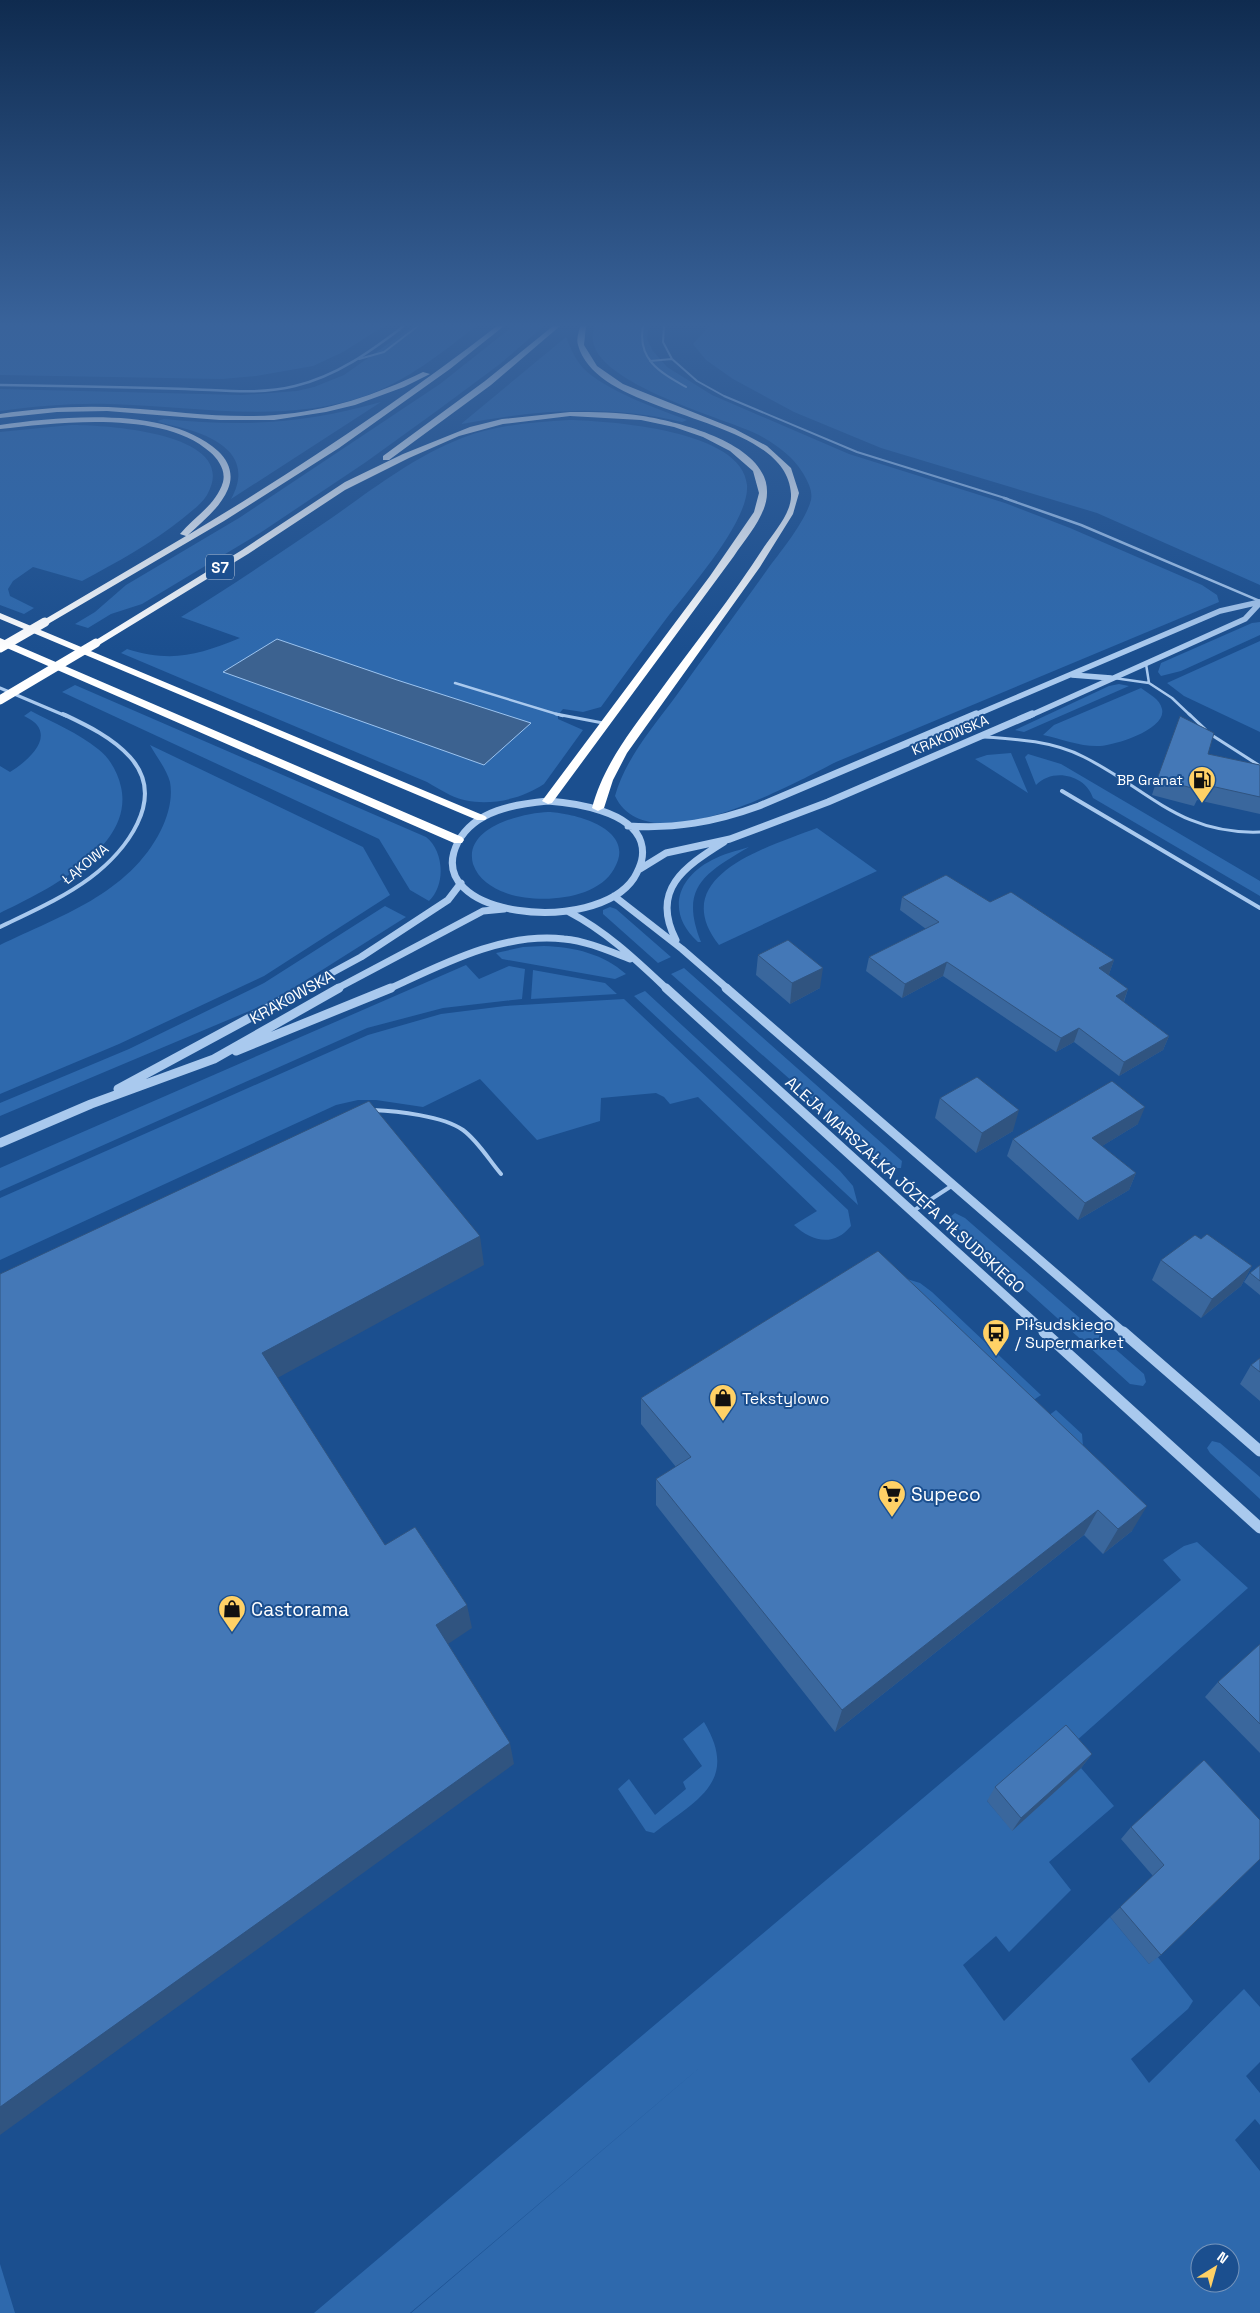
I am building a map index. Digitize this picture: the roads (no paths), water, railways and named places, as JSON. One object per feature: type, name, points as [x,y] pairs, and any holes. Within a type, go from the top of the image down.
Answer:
[{"type":"highway","points":[[161,555],[202,517],[222,492],[226,482],[227,472],[216,452],[204,443],[183,434]]},
{"type":"highway","name":"S7","points":[[0,648],[161,555],[354,434]]},
{"type":"highway","name":"S7","points":[[0,700],[245,552],[342,488],[419,434]]},
{"type":"highway","points":[[342,488],[407,456],[460,434]]},
{"type":"highway","points":[[548,801],[603,723],[705,590],[758,511],[762,502],[763,487],[758,472],[747,460],[729,447],[702,434]]},
{"type":"highway","points":[[598,808],[601,793],[615,764],[638,728],[752,573],[787,517],[796,492],[788,470],[776,456],[761,445],[738,434]]},
{"type":"highway","points":[[0,616],[480,818]]},
{"type":"highway","points":[[0,641],[458,840]]},
{"type":"street","name":"KRAKOWSKA","points":[[640,869],[666,853],[730,839],[828,802],[981,737],[1245,619],[1260,602]]},
{"type":"street","name":"KRAKOWSKA","points":[[628,826],[678,828],[719,821],[760,806],[1220,611],[1260,602]]},
{"type":"street","points":[[1065,676],[1111,678]]},
{"type":"street","name":"ŁĄKOWA","points":[[0,688],[87,727],[119,747],[137,767],[144,792],[143,810],[139,821],[124,844],[106,865],[71,891],[0,927]]},
{"type":"street","points":[[1062,791],[1260,908]]},
{"type":"street","points":[[548,801],[582,804],[598,808],[628,826],[641,846],[642,857],[640,869],[630,883],[614,896],[594,905],[569,912],[547,914],[504,909],[472,894],[461,883],[453,870],[452,855],[458,840],[480,818],[501,809],[524,803],[548,801]]},
{"type":"street","points":[[682,949],[668,929],[664,914],[667,896],[678,878],[694,861],[730,839]]},
{"type":"street","name":"KRAKOWSKA","points":[[90,1104],[362,956],[448,900],[461,883]]},
{"type":"street","name":"ALEJA MARSZAŁKA JÓZEFA PIŁSUDSKIEGO","points":[[614,896],[682,949],[1260,1451]]},
{"type":"street","name":"KRAKOWSKA","points":[[0,1143],[90,1104],[214,1059],[300,1008],[483,911],[504,909]]},
{"type":"street","name":"ALEJA MARSZAŁKA JÓZEFA PIŁSUDSKIEGO","points":[[569,912],[592,924],[635,961],[1260,1528]]},
{"type":"street","points":[[214,1059],[317,1021],[466,955],[500,943],[528,938],[556,938],[583,942],[635,961]]},
{"type":"lane","points":[[812,434],[896,466],[1055,515],[1260,602]]},
{"type":"lane","points":[[1146,664],[1149,682]]},
{"type":"lane","points":[[1111,678],[1149,682],[1224,745],[1260,766]]},
{"type":"lane","points":[[455,683],[554,714],[603,723]]},
{"type":"lane","points":[[981,737],[1028,740],[1082,756],[1189,822],[1233,831],[1260,832]]},
{"type":"lane","points":[[370,1110],[387,1110],[439,1121],[462,1130],[501,1174]]},
{"type":"lane","points":[[912,1212],[953,1185]]},
{"type":"place","name":"BP Granat","points":[[1202,804]]},
{"type":"place","name":"Piłsudskiego / Supermarket","points":[[996,1357]]},
{"type":"place","name":"Tekstylowo","points":[[723,1422]]},
{"type":"place","name":"Supeco","points":[[892,1518]]},
{"type":"place","name":"Castorama","points":[[232,1633]]}]
